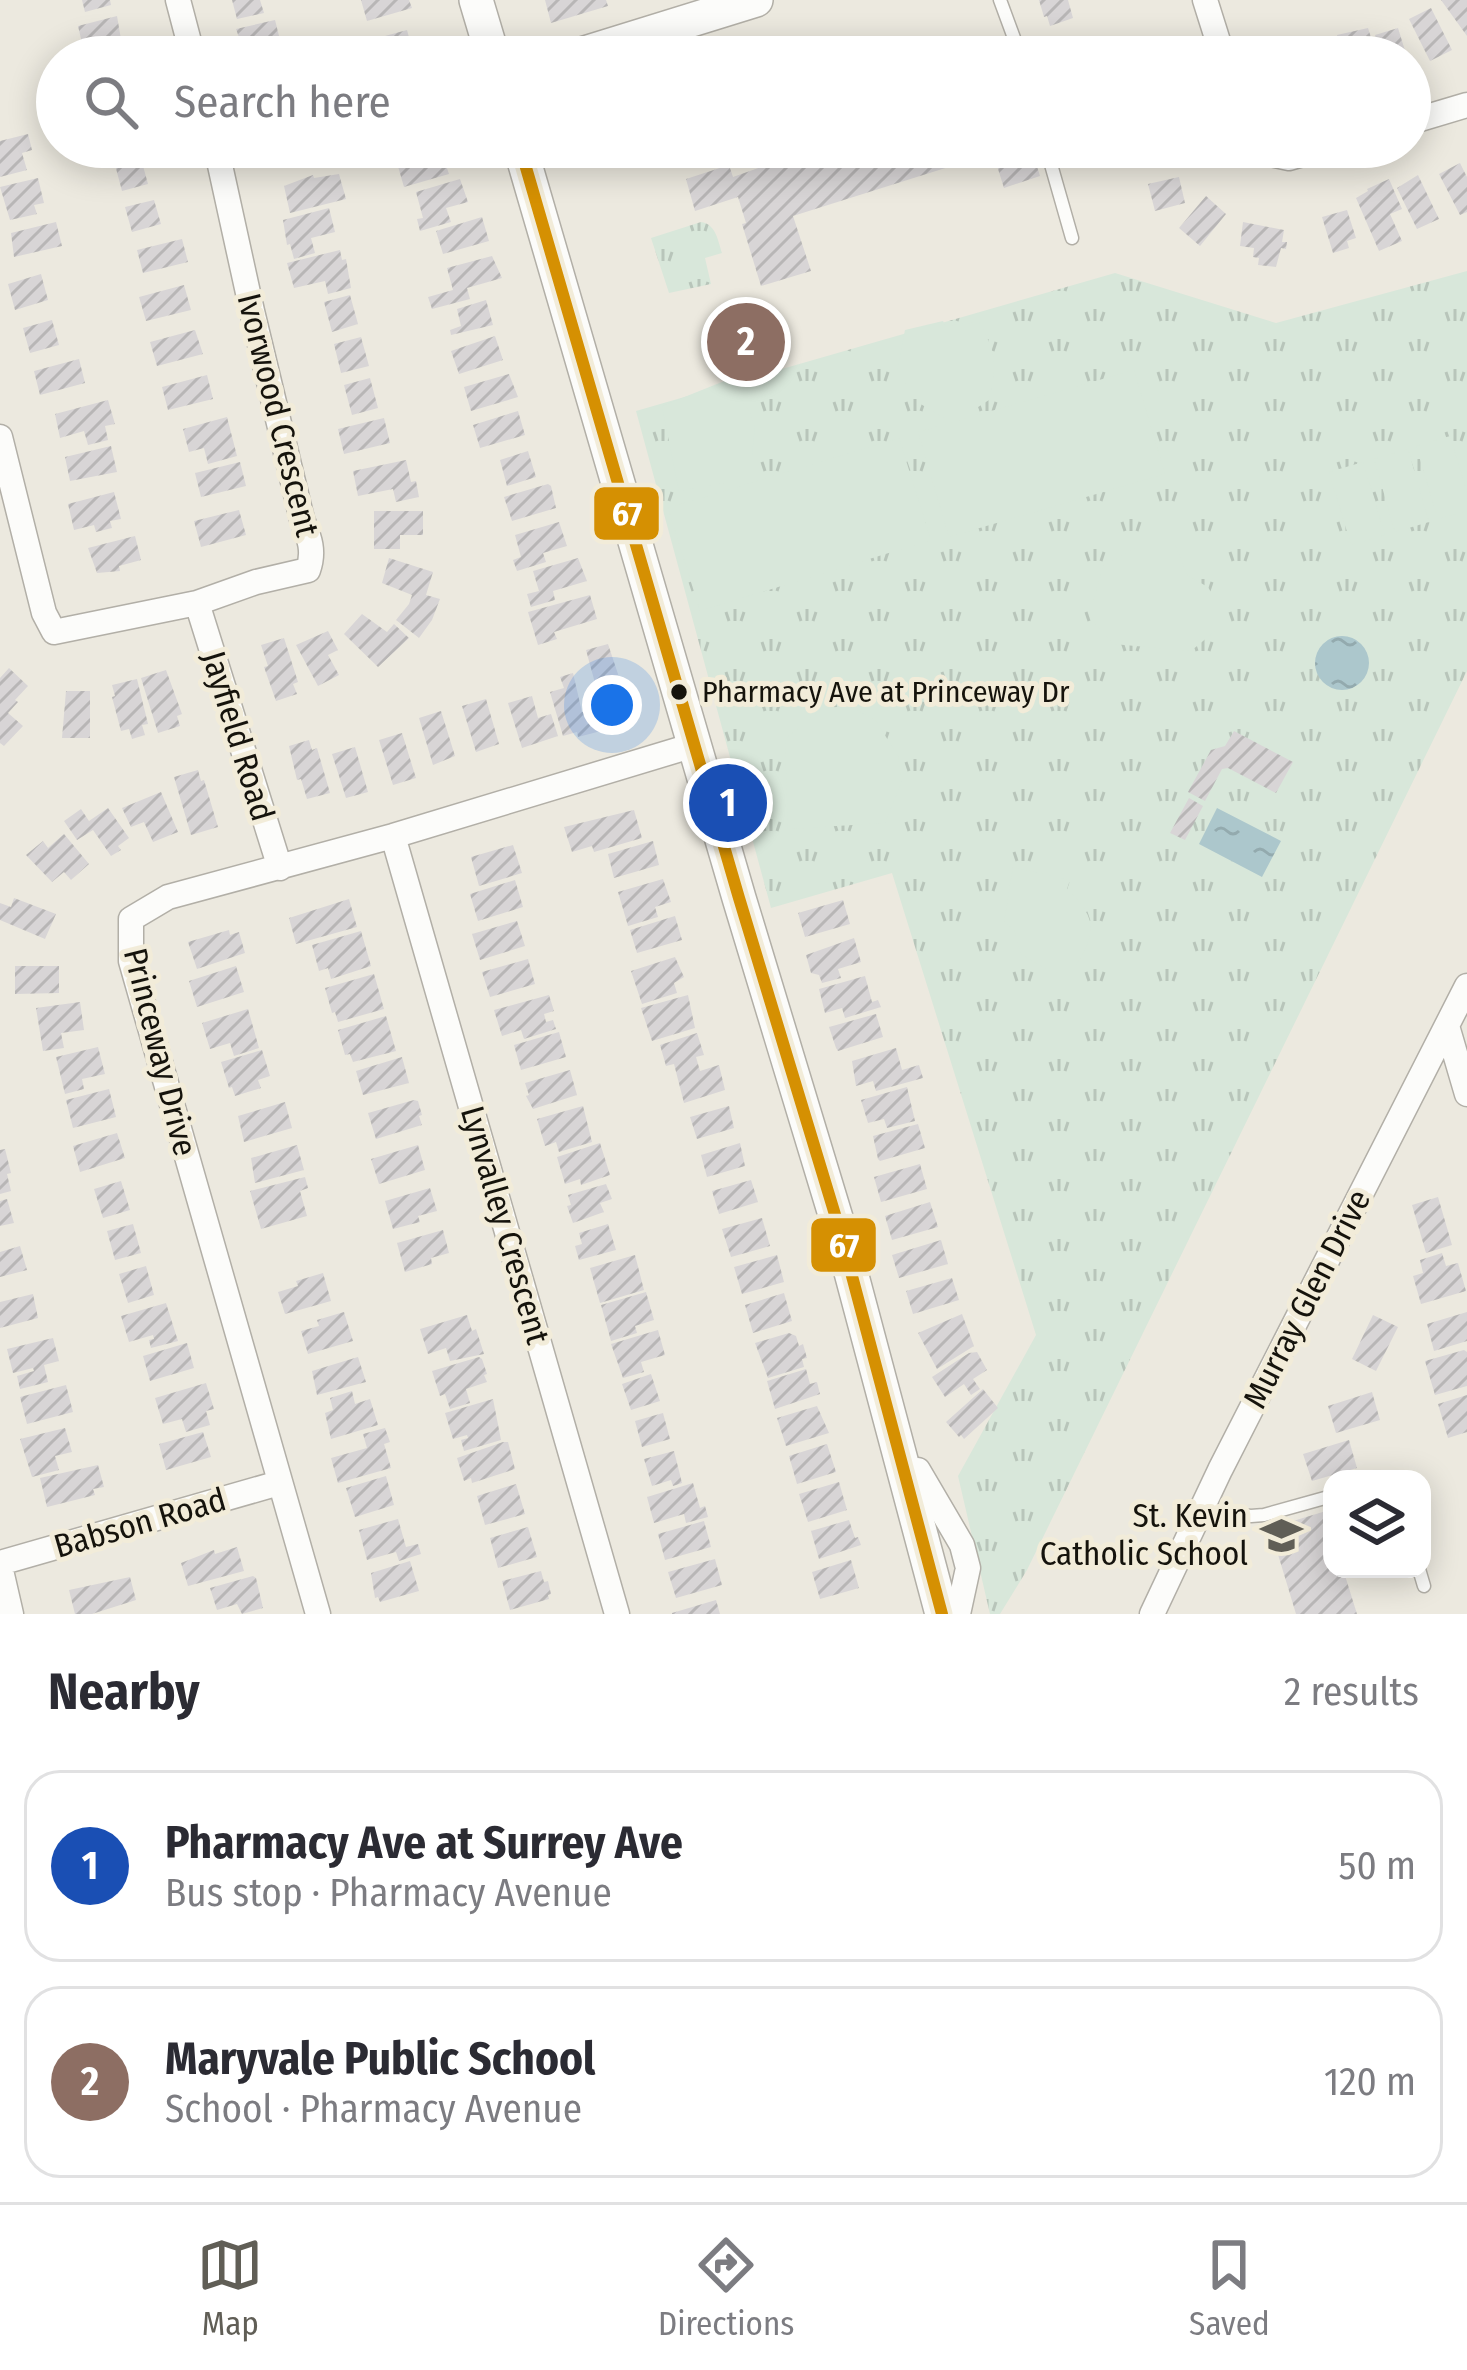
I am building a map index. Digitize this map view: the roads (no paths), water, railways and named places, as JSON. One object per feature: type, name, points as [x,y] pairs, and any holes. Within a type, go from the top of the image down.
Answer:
[{"type":"street","points":[[178,0],[187,36]]},
{"type":"street","points":[[476,0],[487,36]]},
{"type":"street","points":[[687,36],[756,0]]},
{"type":"street","points":[[1205,0],[1216,36]]},
{"type":"street","points":[[1431,116],[1467,105]]},
{"type":"street","name":"Ivorwood Crescent","points":[[197,604],[256,582],[301,573],[311,561],[311,542],[257,334],[228,168]]},
{"type":"street","points":[[526,168],[840,1231],[946,1609]]},
{"type":"street","points":[[0,437],[44,613],[54,632],[197,604]]},
{"type":"street","name":"Jayfield Road","points":[[197,604],[280,868]]},
{"type":"street","name":"Princeway Drive","points":[[318,1614],[130,961],[130,919],[169,897],[393,836],[694,745]]},
{"type":"street","name":"Lynvalley Crescent","points":[[393,836],[617,1614]]},
{"type":"street","name":"Murray Glen Drive","points":[[1153,1614],[1467,986]]},
{"type":"street","points":[[1447,1026],[1467,1094]]},
{"type":"street","points":[[918,1470],[962,1545],[968,1568],[946,1609]]},
{"type":"street","name":"Babson Road","points":[[0,1564],[279,1483]]},
{"type":"street","points":[[0,1564],[11,1614]]},
{"type":"lane","points":[[1000,0],[1013,36]]},
{"type":"lane","points":[[1052,168],[1072,238]]},
{"type":"lane","points":[[1201,1511],[1264,1515],[1323,1499]]},
{"type":"lane","points":[[1422,1578],[1424,1586]]},
{"type":"water","points":[[1342,636],[1361,644],[1369,663],[1361,682],[1342,690],[1323,682],[1315,663],[1323,644]]},
{"type":"water","points":[[1217,808],[1281,841],[1262,877],[1199,844]]},
{"type":"place","name":"Maryvale Public School","points":[[746,342]]},
{"type":"place","name":"Pharmacy Ave at Princeway Dr","points":[[679,692]]},
{"type":"place","name":"Pharmacy Ave at Surrey Ave","points":[[728,803]]},
{"type":"place","name":"St. Kevin Catholic School","points":[[1282,1535]]}]
